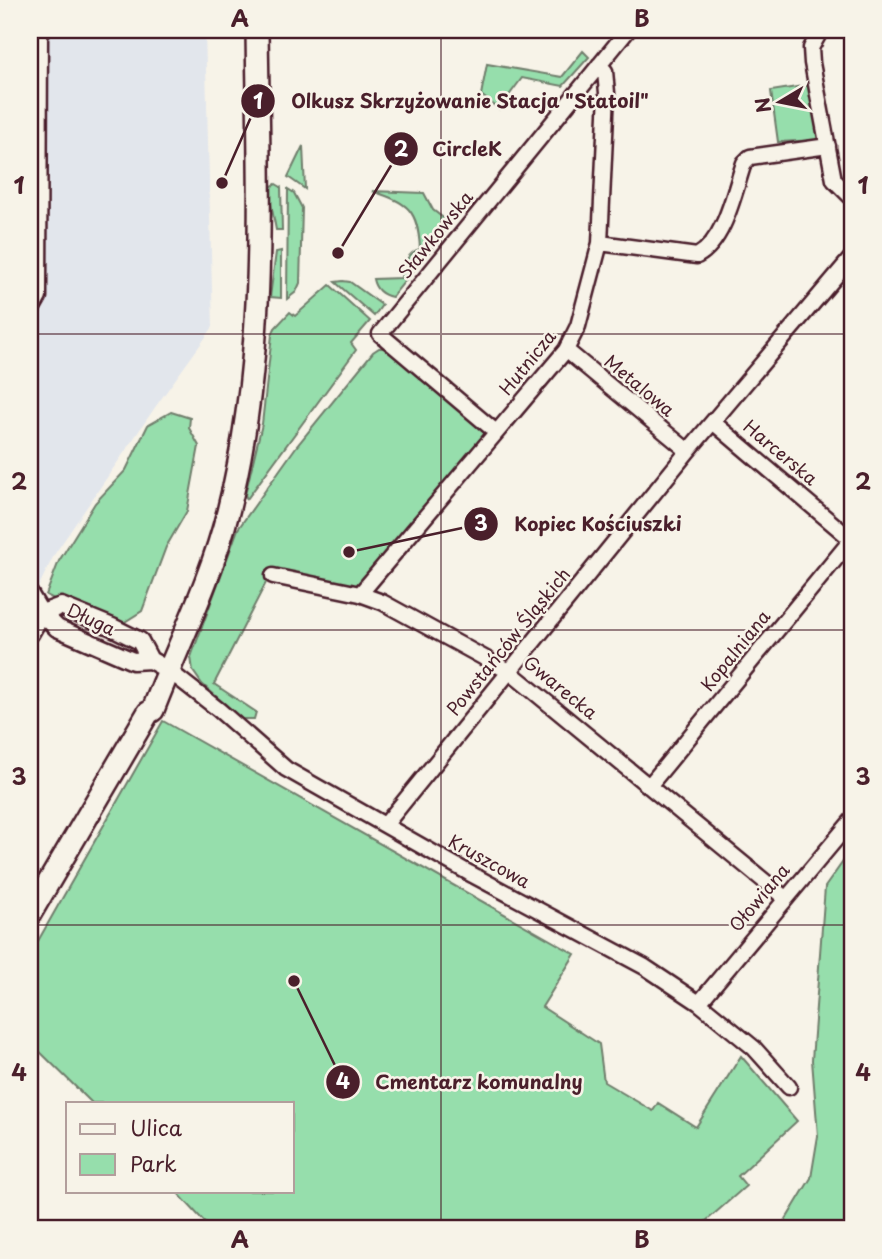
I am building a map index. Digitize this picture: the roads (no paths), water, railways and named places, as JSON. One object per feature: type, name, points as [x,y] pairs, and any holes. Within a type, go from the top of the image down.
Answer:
[{"type":"main road","points":[[30,914],[152,710],[159,665],[188,625],[229,512],[254,374],[258,300],[257,30]]},
{"type":"street","points":[[30,313],[39,297],[40,30]]},
{"type":"street","name":"Sławkowska","points":[[496,432],[380,334],[628,30]]},
{"type":"street","points":[[821,30],[811,48],[812,63],[834,180],[852,198]]},
{"type":"street","name":"Hutnicza","points":[[360,594],[566,350],[578,326],[600,243],[607,93],[605,71],[599,65]]},
{"type":"street","points":[[600,243],[697,256],[708,250],[717,238],[744,163],[750,157],[828,146]]},
{"type":"street","name":"Powstańców Śląskich","points":[[385,825],[688,451],[852,257]]},
{"type":"street","name":"Metalowa","points":[[566,350],[688,451]]},
{"type":"street","name":"Harcerska","points":[[714,423],[852,539]]},
{"type":"street","name":"Kopalniana","points":[[649,786],[852,539]]},
{"type":"street","name":"Gwarecka","points":[[273,576],[360,594],[383,602],[510,671],[785,898]]},
{"type":"street","points":[[30,593],[39,605],[41,613],[61,606],[102,622],[140,641],[159,665]]},
{"type":"street","name":"Długa","points":[[30,634],[41,613],[57,628],[133,661],[159,665]]},
{"type":"street","name":"Kruszcowa","points":[[159,665],[219,710],[275,761],[529,906],[645,967],[699,1003],[754,1048],[789,1087]]},
{"type":"street","name":"Ołowiana","points":[[699,1003],[852,820]]},
{"type":"place","name":"Olkusz Skrzyżowanie Stacja \"Statoil\"","points":[[222,183]]},
{"type":"place","name":"CircleK","points":[[338,253]]},
{"type":"place","name":"Kopiec Kościuszki","points":[[349,552]]},
{"type":"place","name":"Cmentarz komunalny","points":[[294,981]]}]
